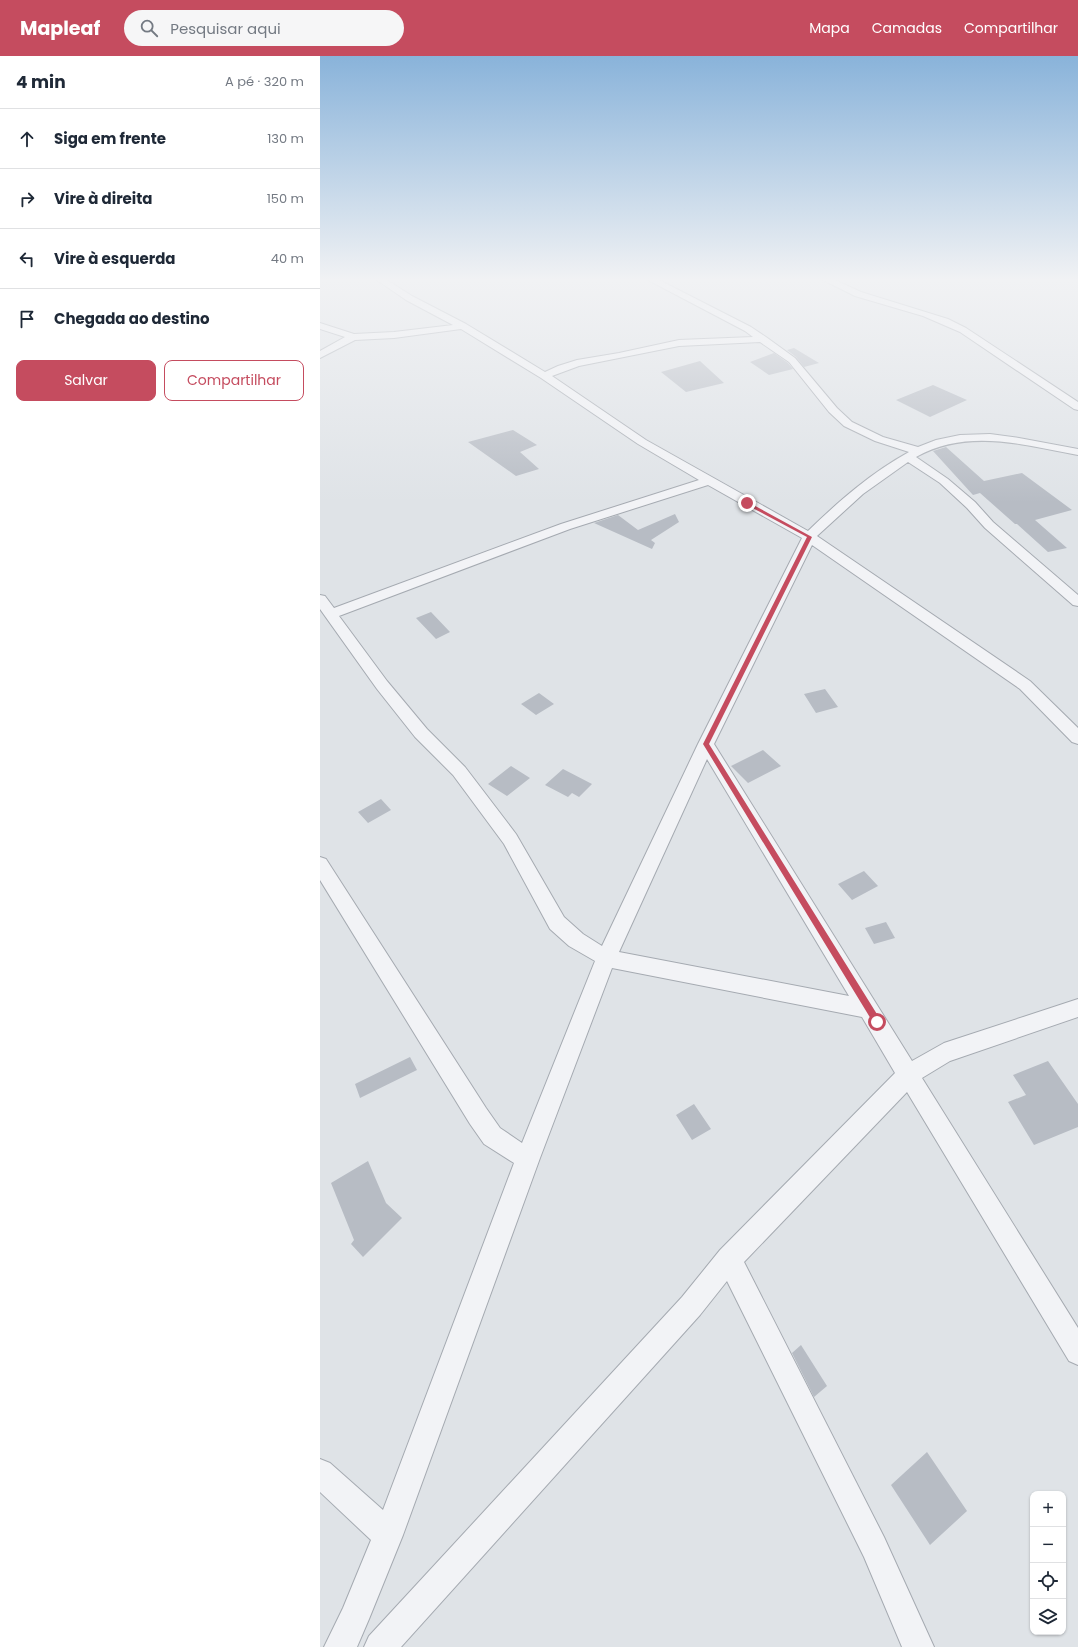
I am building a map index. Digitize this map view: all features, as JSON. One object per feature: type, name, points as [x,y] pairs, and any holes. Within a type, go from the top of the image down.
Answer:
[{"type":"street","points":[[509,354],[545,376],[642,442],[809,537],[1025,685],[1078,738]]},
{"type":"street","points":[[545,376],[561,368],[577,363],[627,354]]},
{"type":"street","points":[[784,354],[792,360],[833,410],[848,424],[913,454],[971,505],[988,525],[1078,602]]},
{"type":"street","points":[[1000,354],[1077,405]]},
{"type":"street","points":[[340,1647],[354,1619],[388,1534],[528,1158],[606,958],[706,744],[809,537],[832,514],[872,481],[913,454],[941,442],[958,438],[975,437],[1023,442],[1078,452]]},
{"type":"street","points":[[709,481],[324,607],[382,685],[421,733],[459,770],[510,839],[557,923],[576,940],[606,958],[869,1008]]},
{"type":"street","points":[[706,744],[869,1008],[1078,1352]]},
{"type":"street","points":[[320,864],[492,1136],[512,1150],[528,1158]]},
{"type":"street","points":[[380,1647],[685,1312],[729,1259],[909,1074],[944,1053],[1078,1008]]},
{"type":"street","points":[[729,1259],[874,1547],[918,1647]]},
{"type":"street","points":[[320,1473],[388,1534]]},
{"type":"building","points":[[771,354],[776,354],[788,363],[793,369],[769,375],[750,362]]},
{"type":"building","points":[[792,354],[804,354],[819,363],[804,367]]},
{"type":"building","points":[[700,361],[724,383],[686,392],[661,372]]},
{"type":"building","points":[[933,385],[967,400],[930,417],[896,400]]},
{"type":"building","points":[[513,430],[537,445],[520,452],[539,469],[516,476],[468,442]]},
{"type":"building","points":[[946,447],[984,481],[1022,473],[1072,510],[1035,520],[1067,548],[1048,552],[980,493],[973,495],[933,451]]},
{"type":"building","points":[[675,514],[679,522],[651,540],[655,543],[652,549],[594,523],[618,515],[638,530]]},
{"type":"building","points":[[431,612],[450,632],[436,639],[416,618]]},
{"type":"building","points":[[825,689],[838,707],[816,713],[804,694]]},
{"type":"building","points":[[539,693],[554,704],[536,715],[521,704]]},
{"type":"building","points":[[763,750],[781,766],[748,783],[731,766]]},
{"type":"building","points":[[511,766],[530,778],[507,796],[488,784]]},
{"type":"building","points":[[563,769],[592,784],[579,797],[572,793],[568,797],[545,785]]},
{"type":"building","points":[[381,799],[391,810],[368,823],[358,812]]},
{"type":"building","points":[[864,871],[878,886],[852,900],[838,884]]},
{"type":"building","points":[[886,922],[895,938],[874,944],[865,928]]},
{"type":"building","points":[[410,1057],[417,1070],[360,1098],[355,1084]]},
{"type":"building","points":[[1048,1061],[1078,1104],[1078,1127],[1034,1145],[1008,1102],[1026,1095],[1013,1075]]},
{"type":"building","points":[[694,1104],[711,1129],[692,1140],[676,1115]]},
{"type":"building","points":[[368,1161],[386,1203],[402,1218],[363,1257],[351,1244],[354,1240],[331,1183]]},
{"type":"building","points":[[801,1345],[827,1386],[814,1397],[792,1353]]},
{"type":"building","points":[[927,1452],[967,1511],[930,1545],[891,1485]]},
{"type":"route","points":[[747,503],[809,537],[706,744],[877,1022]]}]
